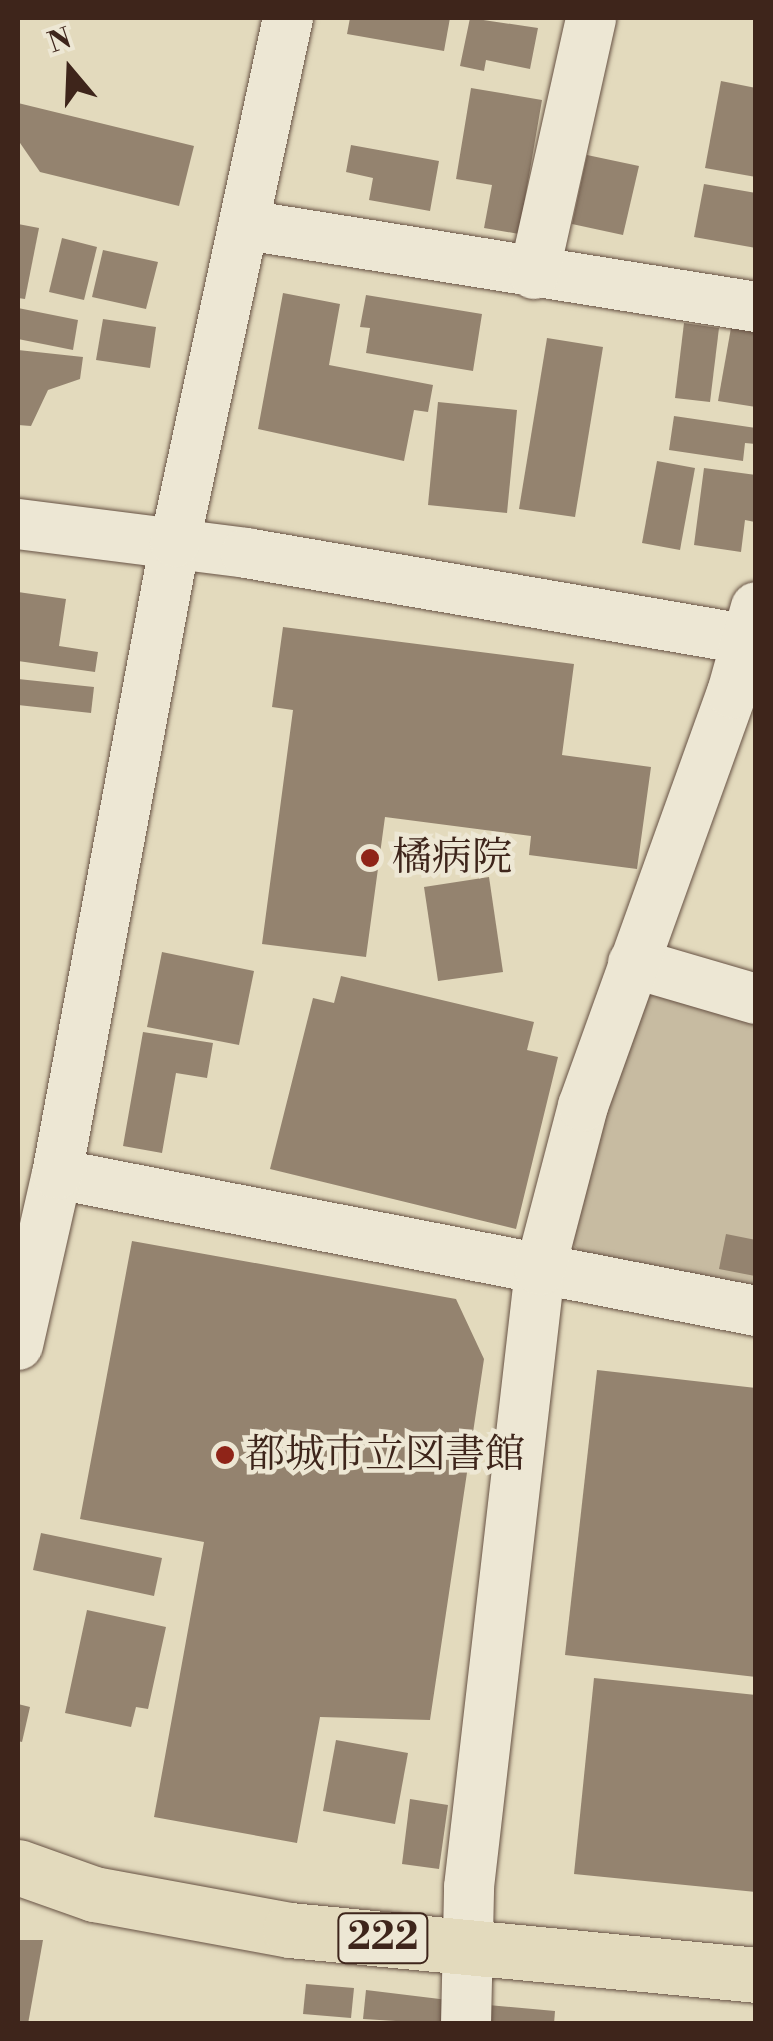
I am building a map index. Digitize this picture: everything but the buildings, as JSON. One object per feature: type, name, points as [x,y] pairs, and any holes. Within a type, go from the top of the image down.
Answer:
[{"type":"highway","name":"222","points":[[18,1867],[94,1894],[290,1930],[756,1976]]},
{"type":"street","points":[[18,1346],[57,1174],[175,542],[288,18]]},
{"type":"street","points":[[534,274],[591,18]]},
{"type":"street","points":[[246,226],[756,307]]},
{"type":"street","points":[[18,524],[175,542],[753,629],[583,1106],[540,1270],[469,1886],[472,1946],[466,2024]]},
{"type":"street","points":[[632,963],[756,999]]},
{"type":"street","points":[[57,1174],[756,1311]]},
{"type":"shaded area","points":[[649,994],[755,1020],[755,1290],[588,1259],[567,1239],[601,1121]]},
{"type":"place","name":"橘病院","points":[[370,858]]},
{"type":"place","name":"都城市立図書館","points":[[225,1455]]}]
